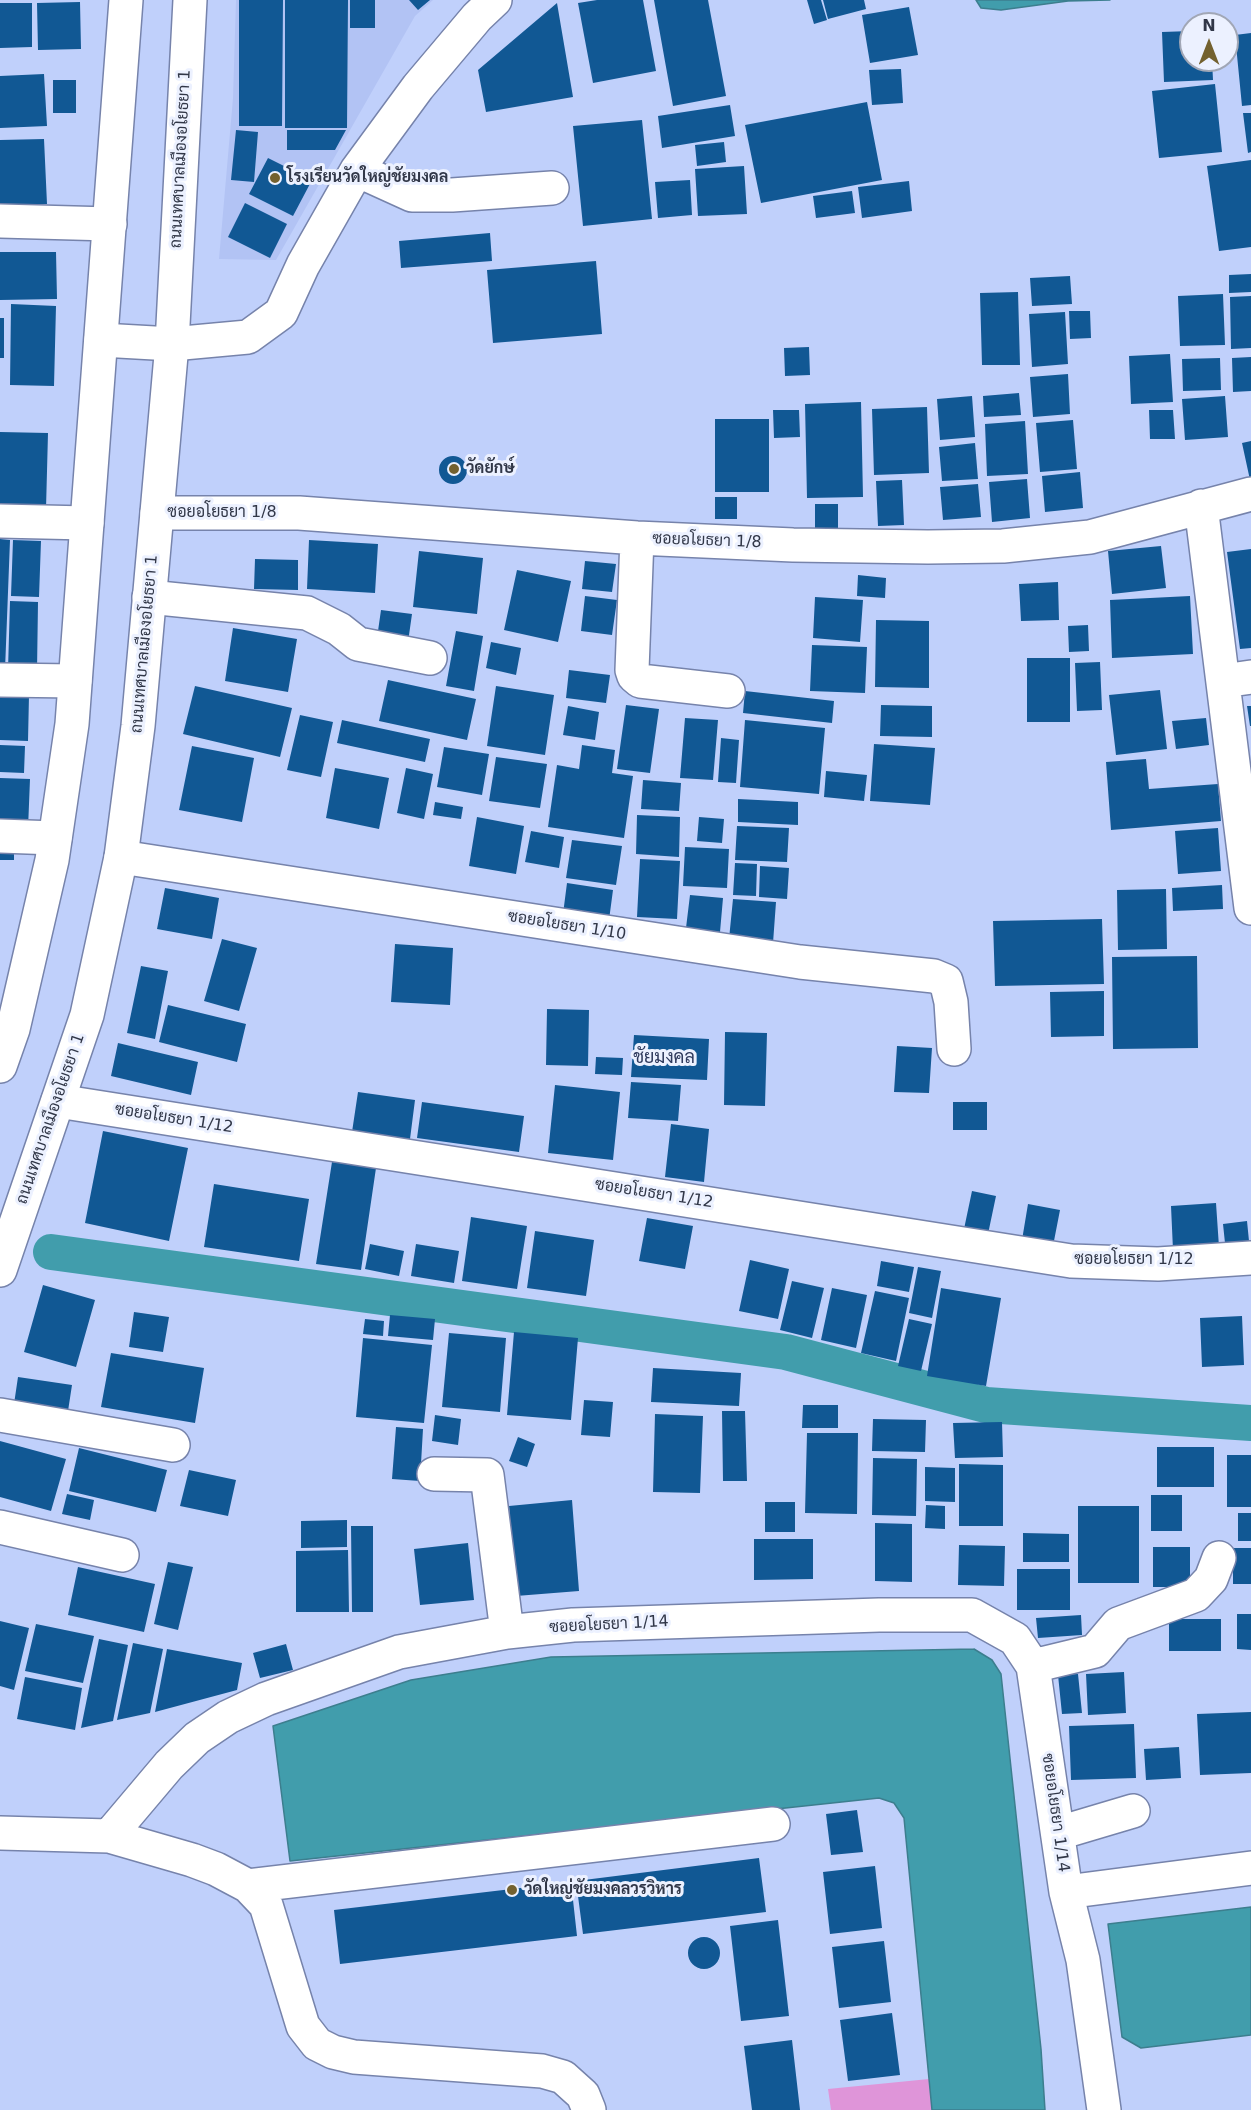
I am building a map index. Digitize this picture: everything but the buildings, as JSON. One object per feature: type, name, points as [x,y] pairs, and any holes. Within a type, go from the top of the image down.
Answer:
[{"type":"street","points":[[0,1066],[13,1029],[55,838],[72,724],[126,0]]},
{"type":"street","name":"ถนนเทศบาลเมืองอโยธยา 1","points":[[0,1270],[87,1015],[121,856],[138,726],[172,344],[190,0]]},
{"type":"street","points":[[101,340],[172,344],[248,337],[281,313],[303,265],[357,170],[418,87],[477,17],[495,0]]},
{"type":"street","points":[[357,170],[412,195],[452,195],[552,188]]},
{"type":"street","points":[[0,221],[110,224]]},
{"type":"street","name":"ซอยอโยธยา 1/8","points":[[157,513],[299,513],[637,538],[928,548],[1003,546],[1090,537],[1251,494]]},
{"type":"street","points":[[1201,506],[1237,679],[1251,908]]},
{"type":"street","points":[[0,520],[87,523]]},
{"type":"street","points":[[637,538],[632,669],[634,676],[640,681],[728,691]]},
{"type":"street","points":[[149,597],[307,613],[339,629],[358,644],[430,658]]},
{"type":"street","points":[[0,680],[75,681]]},
{"type":"street","points":[[0,836],[55,838]]},
{"type":"street","name":"ซอยอโยธยา 1/10","points":[[121,856],[800,962],[934,976],[946,981],[951,1002],[954,1049]]},
{"type":"street","name":"ซอยอโยธยา 1/12","points":[[58,1101],[1071,1261],[1158,1264],[1251,1257]]},
{"type":"street","points":[[0,1415],[173,1444]]},
{"type":"street","points":[[434,1474],[487,1475],[507,1632]]},
{"type":"street","points":[[0,1527],[122,1555]]},
{"type":"street","points":[[1033,1666],[1095,1651],[1118,1624],[1196,1594],[1211,1579],[1219,1558]]},
{"type":"street","name":"ซอยอโยธยา 1/14","points":[[109,1836],[169,1765],[197,1738],[228,1717],[266,1699],[399,1652],[507,1632],[585,1625],[879,1615],[972,1615],[1015,1639],[1033,1666],[1066,1892],[1083,1960],[1104,2110]]},
{"type":"street","points":[[1059,1833],[1133,1811]]},
{"type":"street","points":[[248,1886],[773,1824]]},
{"type":"street","points":[[0,1833],[109,1836],[216,1869],[248,1886],[266,1905],[303,2026],[317,2044],[333,2052],[354,2056],[542,2071],[562,2077],[583,2095],[589,2110]]},
{"type":"street","points":[[1066,1892],[1251,1868]]},
{"type":"shaded area","name":"โรงเรียนวัดใหญ่ชัยมงคล","points":[[236,0],[433,0],[415,16],[276,260],[219,259],[233,98]]},
{"type":"shaded area","points":[[976,0],[1110,0],[1068,1],[1001,10],[981,8]]},
{"type":"shaded area","points":[[974,1649],[992,1660],[1001,1674],[1041,2049],[1045,2110],[932,2110],[904,1818],[894,1803],[879,1798],[290,1861],[273,1726],[411,1680],[551,1657]]},
{"type":"shaded area","points":[[1251,1907],[1251,2035],[1141,2048],[1122,2037],[1108,1924]]},
{"type":"shaded area","points":[[929,2079],[932,2110],[831,2110],[828,2089]]},
{"type":"waterway","points":[[51,1252],[786,1352],[986,1405],[1251,1423]]},
{"type":"place","name":"โรงเรียนวัดใหญ่ชัยมงคล","points":[[275,178]]},
{"type":"place","name":"วัดยักษ์","points":[[454,469]]},
{"type":"place","name":"วัดใหญ่ชัยมงคลวรวิหาร","points":[[512,1890]]},
{"type":"district","name":"ชัยมงคล","points":[[664,1058]]}]
